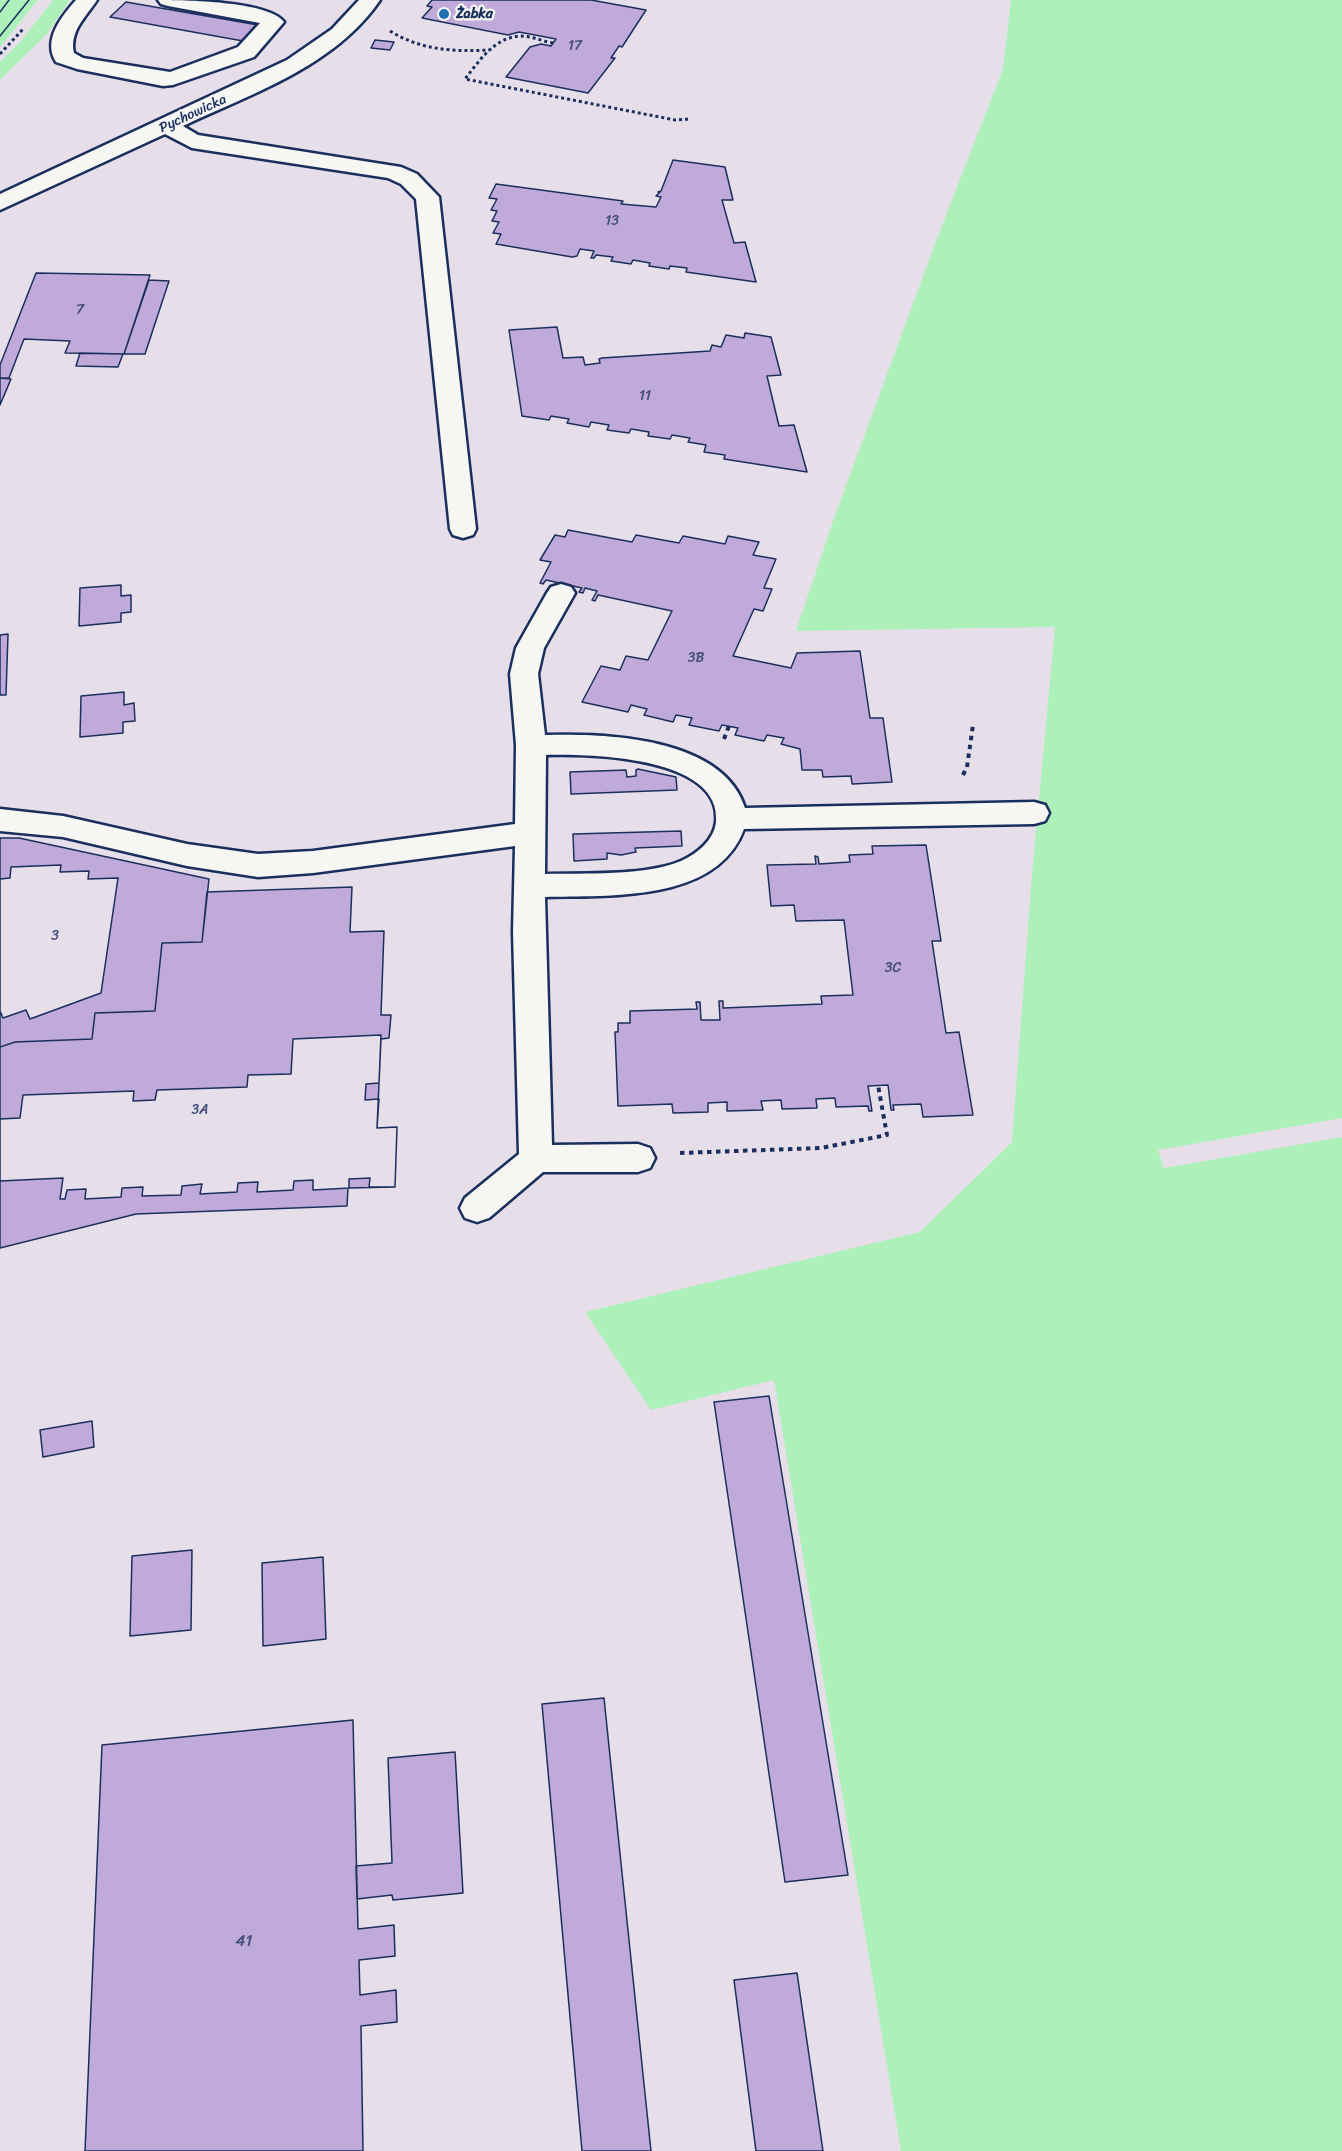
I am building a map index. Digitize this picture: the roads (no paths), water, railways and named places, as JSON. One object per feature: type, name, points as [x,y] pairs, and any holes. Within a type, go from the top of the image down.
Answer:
[{"type":"street","points":[[87,0],[76,12],[61,41],[64,57],[69,61],[164,79],[173,78],[246,52],[273,22],[271,19],[168,0]]},
{"type":"street","name":"Pychowicka","points":[[0,203],[295,65],[340,34],[370,0]]},
{"type":"street","points":[[246,52],[295,65]]},
{"type":"street","points":[[167,126],[192,141],[393,172],[409,179],[427,197],[463,529]]},
{"type":"street","points":[[536,1159],[529,886],[531,745],[524,674],[530,648],[561,593]]},
{"type":"street","points":[[529,886],[646,879],[683,872],[704,862],[726,839],[732,819],[727,799],[715,781],[693,766],[665,757],[604,745],[531,745]]},
{"type":"street","points":[[732,819],[1034,813]]},
{"type":"street","points":[[0,820],[62,826],[159,849],[251,865],[302,864],[529,833]]},
{"type":"street","points":[[477,1208],[536,1159],[639,1158]]},
{"type":"tram line","points":[[0,12],[9,0]]},
{"type":"tram line","points":[[0,36],[29,0]]},
{"type":"place","name":"Żabka","points":[[444,14]]}]
